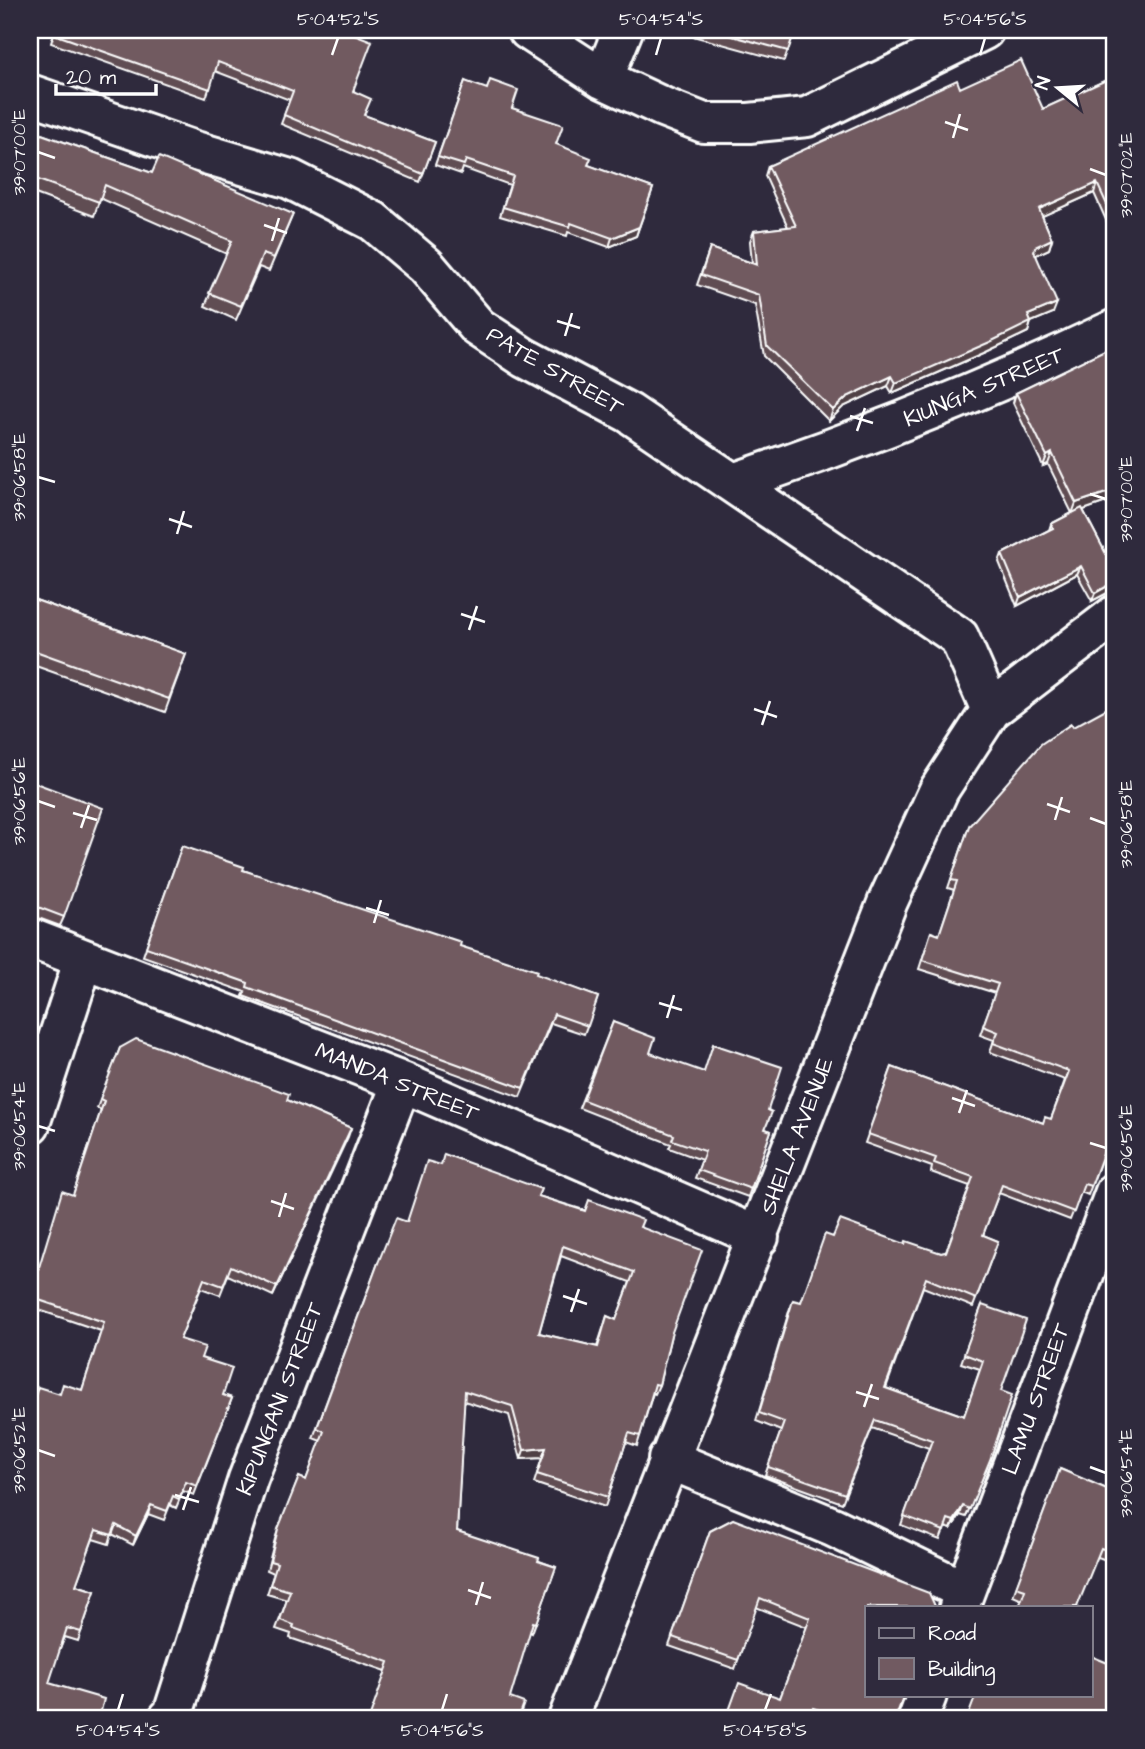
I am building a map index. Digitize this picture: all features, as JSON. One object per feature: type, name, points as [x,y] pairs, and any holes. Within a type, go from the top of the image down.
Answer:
[{"type":"street","points":[[528,30],[603,79],[704,123],[750,123],[807,117],[984,30]]},
{"type":"street","points":[[603,79],[623,30]]},
{"type":"street","name":"PATE STREET","points":[[30,93],[192,150],[290,179],[373,221],[426,266],[478,327],[525,358],[629,413],[959,637],[990,710]]},
{"type":"street","name":"KIUNGA STREET","points":[[733,483],[816,455],[1009,380],[1115,329]]},
{"type":"street","name":"SHELA AVENUE","points":[[568,1719],[668,1459],[759,1237],[888,901],[939,790],[990,710],[1115,615]]},
{"type":"street","name":"MANDA STREET","points":[[30,938],[402,1082],[759,1237]]},
{"type":"street","points":[[30,1124],[84,959]]},
{"type":"street","name":"KIPUNGANI STREET","points":[[175,1718],[248,1479],[402,1082]]},
{"type":"street","name":"LAMU STREET","points":[[962,1599],[1115,1192]]},
{"type":"street","points":[[668,1459],[834,1527],[962,1599]]},
{"type":"street","points":[[918,1719],[927,1696]]},
{"type":"building","points":[[55,30],[344,30],[372,41],[353,91],[371,99],[364,115],[435,142],[423,174],[284,115],[293,91],[218,62],[210,89],[54,34]]},
{"type":"building","points":[[710,30],[795,30],[788,51]]},
{"type":"building","points":[[1021,60],[1043,109],[1115,76],[1115,222],[1097,183],[1039,209],[1052,239],[1035,247],[1034,251],[1057,303],[1028,315],[1031,322],[990,342],[896,383],[892,376],[847,397],[833,410],[767,346],[759,295],[701,275],[710,248],[757,265],[754,231],[796,226],[768,166],[957,80],[960,88]]},
{"type":"building","points":[[490,80],[518,90],[512,108],[563,125],[556,144],[591,158],[588,165],[653,188],[639,227],[612,238],[571,223],[570,227],[503,207],[513,176],[466,160],[464,165],[438,157],[465,81],[487,89]]},
{"type":"building","points":[[30,130],[152,173],[159,157],[293,214],[274,258],[263,254],[241,306],[209,293],[232,241],[105,185],[99,202],[30,177]]},
{"type":"building","points":[[1115,345],[1115,490],[1076,503],[1052,453],[1047,456],[1016,393]]},
{"type":"building","points":[[1082,508],[1115,571],[1115,582],[1095,593],[1081,566],[1020,597],[1002,554],[1053,528],[1051,524]]},
{"type":"building","points":[[30,598],[186,654],[169,699],[30,649]]},
{"type":"building","points":[[1115,704],[1115,1122],[1091,1186],[1084,1184],[1074,1212],[1002,1185],[983,1235],[998,1241],[976,1299],[926,1278],[885,1388],[964,1416],[983,1361],[964,1354],[982,1305],[1026,1320],[1001,1391],[1012,1395],[990,1460],[970,1509],[963,1506],[954,1521],[948,1519],[944,1531],[904,1516],[932,1440],[875,1420],[845,1494],[768,1467],[784,1422],[759,1413],[793,1300],[801,1302],[825,1234],[833,1237],[840,1220],[905,1244],[906,1241],[941,1253],[946,1252],[973,1177],[934,1163],[936,1158],[868,1134],[892,1067],[1043,1123],[1045,1117],[1051,1119],[1069,1071],[993,1043],[998,1032],[983,1026],[998,984],[922,960],[931,932],[939,935],[957,881],[951,880],[969,826],[1041,744],[1071,724],[1073,727]]},
{"type":"building","points":[[30,781],[103,808],[64,917],[30,904]]},
{"type":"building","points":[[182,846],[244,867],[243,870],[461,942],[460,946],[537,971],[536,974],[598,997],[588,1026],[554,1014],[523,1088],[146,947]]},
{"type":"building","points":[[613,1022],[655,1038],[650,1053],[704,1072],[713,1044],[782,1067],[768,1110],[772,1112],[765,1129],[771,1131],[751,1189],[698,1170],[705,1151],[672,1140],[674,1135],[583,1100]]},
{"type":"building","points":[[136,1039],[289,1094],[287,1100],[351,1128],[277,1287],[231,1266],[223,1286],[204,1279],[180,1339],[205,1347],[201,1358],[232,1368],[223,1395],[232,1398],[197,1486],[186,1482],[179,1499],[173,1496],[167,1511],[151,1505],[136,1536],[116,1525],[112,1535],[96,1530],[76,1585],[95,1591],[81,1632],[67,1628],[49,1683],[104,1699],[99,1719],[30,1719],[30,1411],[38,1387],[60,1394],[63,1384],[82,1390],[104,1322],[30,1297],[62,1191],[73,1195],[104,1101],[100,1099],[120,1048]]},
{"type":"building","points":[[444,1154],[541,1189],[538,1196],[585,1211],[589,1200],[643,1220],[640,1227],[702,1250],[671,1335],[659,1385],[655,1384],[640,1436],[629,1433],[608,1497],[537,1474],[546,1448],[524,1450],[512,1406],[465,1391],[457,1531],[539,1558],[538,1561],[556,1567],[536,1623],[533,1622],[510,1698],[524,1703],[519,1717],[522,1719],[369,1719],[389,1662],[293,1628],[294,1625],[280,1620],[290,1591],[270,1585],[277,1563],[270,1561],[278,1529],[299,1477],[306,1480],[324,1431],[317,1428],[396,1218],[407,1222],[427,1161],[441,1165]],"holes":[[[563,1246],[634,1272],[616,1320],[607,1316],[598,1347],[539,1333]]]},
{"type":"building","points":[[1060,1469],[1109,1490],[1115,1475],[1115,1553],[1101,1548],[1077,1606],[1019,1606],[1025,1590],[1016,1587]]},
{"type":"building","points":[[733,1519],[929,1593],[935,1606],[865,1606],[865,1696],[904,1696],[895,1719],[847,1719],[813,1708],[808,1719],[726,1719],[739,1683],[780,1698],[810,1618],[760,1598],[738,1660],[672,1637],[710,1531]]},
{"type":"building","points":[[1092,1656],[1115,1666],[1115,1719],[1091,1712],[1089,1719],[967,1719],[976,1696],[1092,1696]]}]
